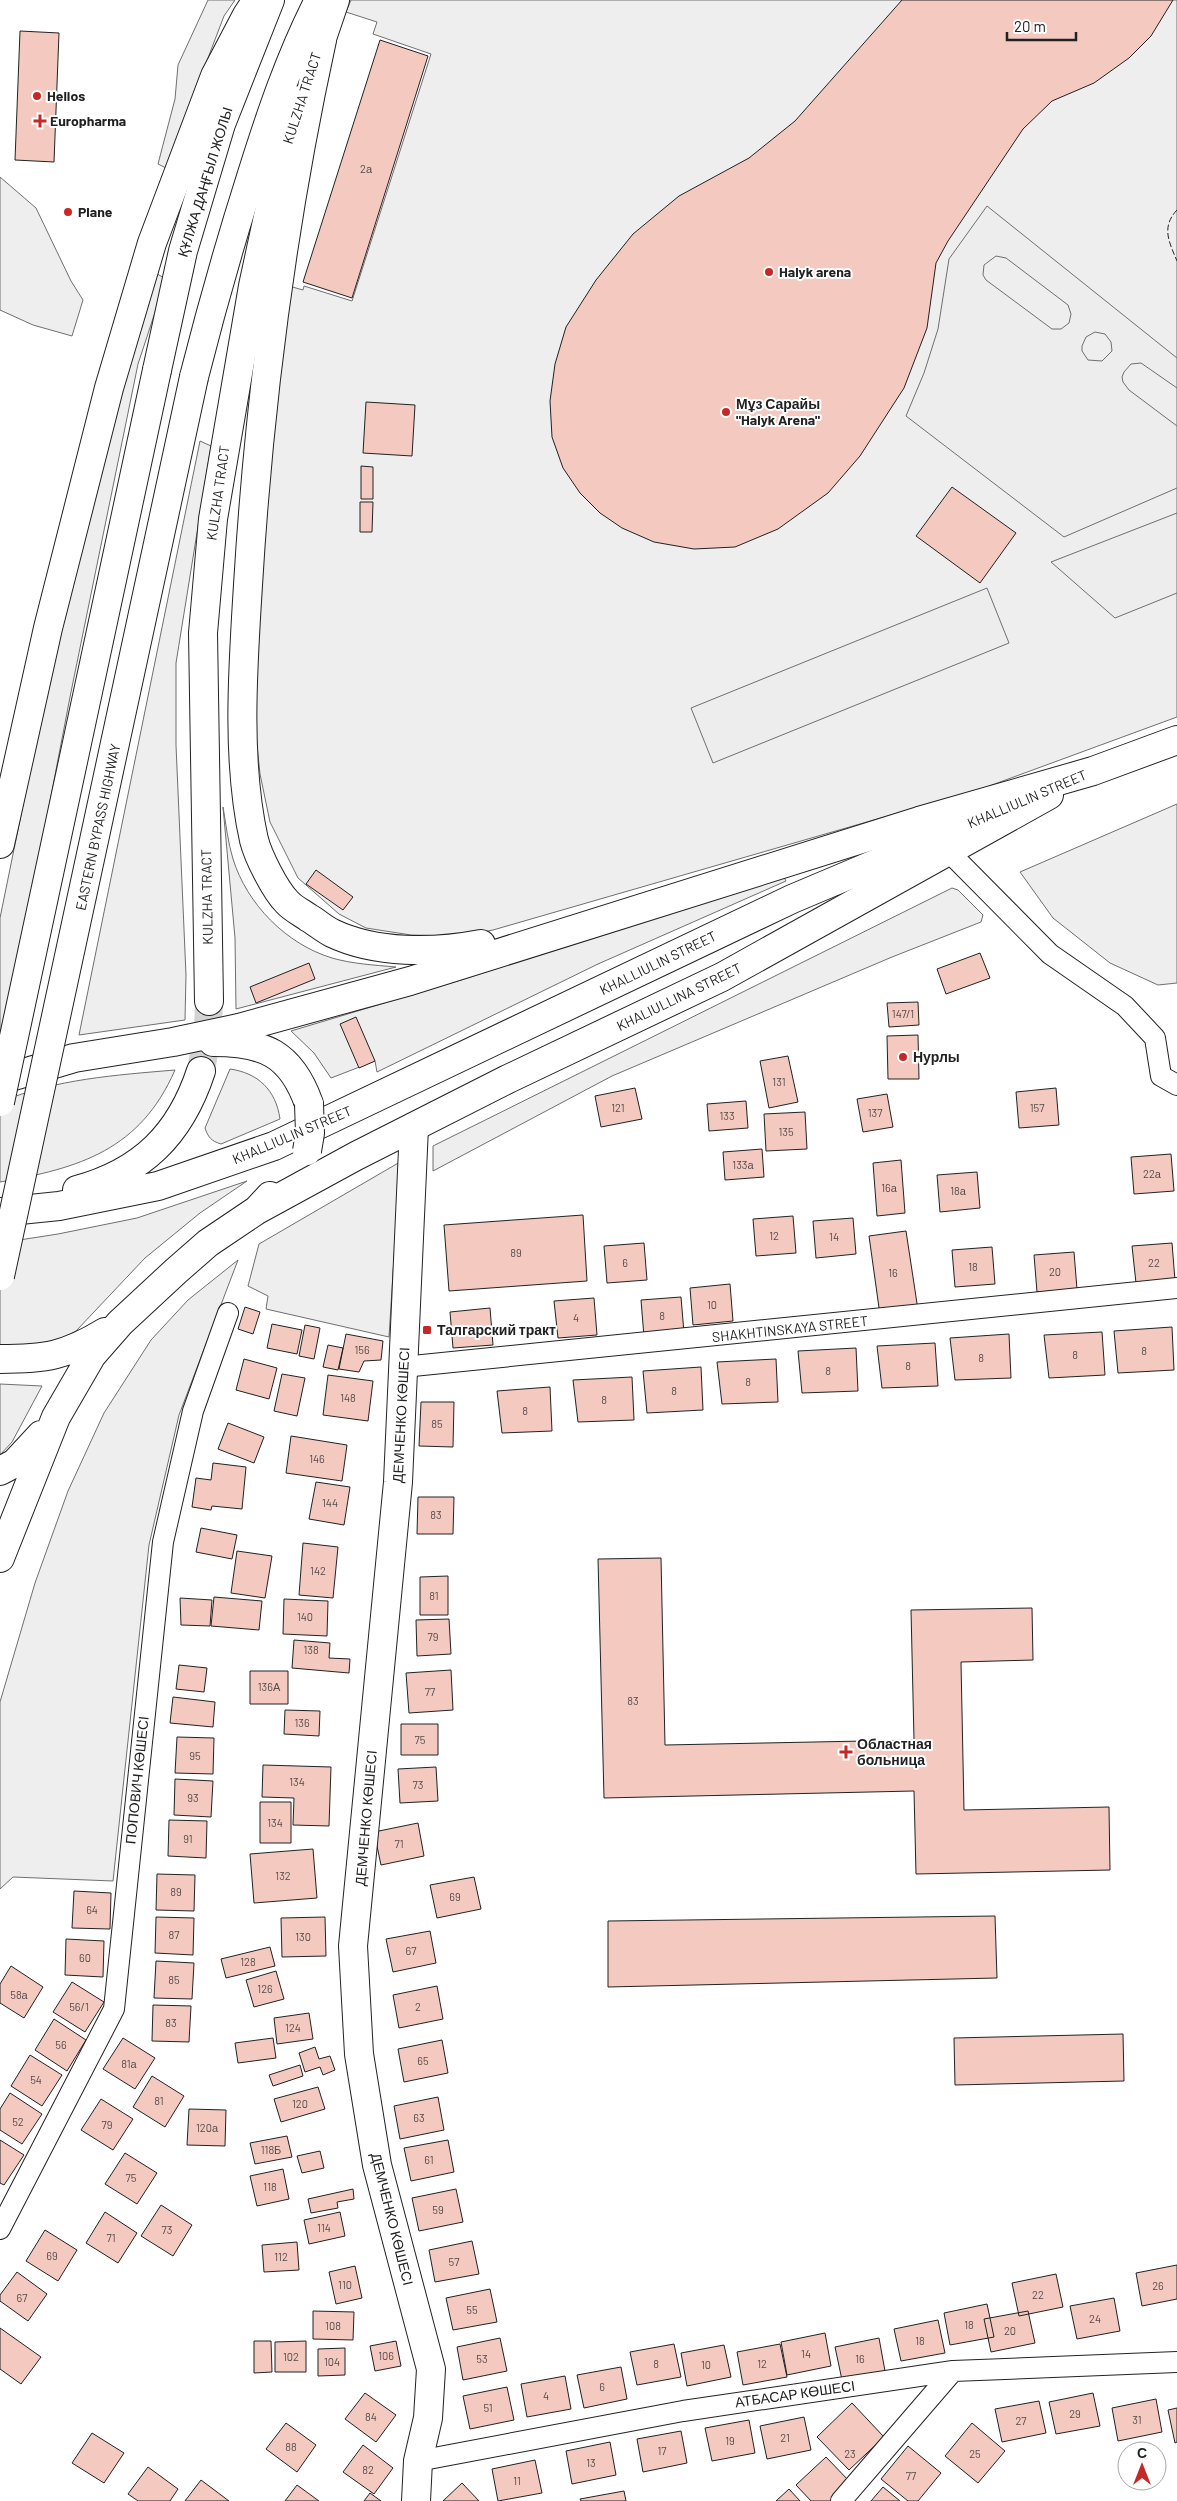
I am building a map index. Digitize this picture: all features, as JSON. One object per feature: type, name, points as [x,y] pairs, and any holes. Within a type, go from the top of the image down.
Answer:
[{"type":"main road","points":[[0,844],[48,628],[109,388],[152,243],[215,76],[247,14],[257,0]]},
{"type":"main road","name":"ҚҰЛЖА ДАҢҒЫЛ ЖОЛЫ","points":[[0,1102],[183,251],[221,124],[270,0]]},
{"type":"main road","name":"KULZHA TRACT","points":[[194,377],[222,268],[269,117],[297,42],[319,0]]},
{"type":"main road","name":"KULZHA TRACT","points":[[209,1001],[203,633],[213,519],[253,286],[272,198],[294,116],[335,0]]},
{"type":"main road","points":[[322,40],[306,111],[278,283],[251,530],[244,668],[244,734],[249,809],[255,843],[267,871],[287,902],[332,933],[374,946],[419,951],[462,948],[600,920]]},
{"type":"main road","name":"EASTERN BYPASS HIGHWAY","points":[[0,1276],[194,377]]},
{"type":"main road","points":[[1093,771],[1177,740]]},
{"type":"main road","name":"KHALLIULIN STREET","points":[[0,1065],[74,1058],[173,1042],[239,1028],[410,981],[920,821],[1093,771]]},
{"type":"main road","name":"KHALLIULIN STREET","points":[[0,1212],[59,1206],[158,1186],[274,1146],[792,899],[1093,771]]},
{"type":"main road","name":"KHALIULLINA STREET","points":[[257,1210],[356,1156],[508,1078],[722,977],[1093,771]]},
{"type":"main road","points":[[0,1558],[56,1417],[92,1355],[120,1323],[208,1243],[257,1210],[296,1172],[307,1151],[310,1133],[309,1104],[292,1069],[279,1056],[256,1046],[237,1042],[173,1042]]},
{"type":"main road","points":[[0,1080],[74,1058]]},
{"type":"main road","points":[[0,1207],[94,1186],[125,1171],[149,1155],[169,1135],[189,1106],[202,1071]]},
{"type":"main road","name":"ДЕМЧЕНКО КӨШЕСІ","points":[[414,1127],[398,1482],[354,1946],[359,2054],[377,2165],[431,2369],[428,2418],[418,2461],[416,2501]]},
{"type":"main road","points":[[0,1359],[48,1358],[71,1351],[120,1323]]},
{"type":"main road","points":[[0,1471],[15,1464],[56,1417]]},
{"type":"street","points":[[948,851],[1050,954],[1125,1006],[1155,1038],[1161,1076],[1177,1085]]},
{"type":"street","name":"SHAKHTINSKAYA STREET","points":[[403,1367],[1177,1288]]},
{"type":"street","name":"ПОПОВИЧ КӨШЕСІ","points":[[0,2229],[114,2009],[163,1542],[192,1411],[228,1312]]},
{"type":"street","name":"АТБАСАР КӨШЕСІ","points":[[418,2461],[683,2411],[953,2371],[1177,2362]]},
{"type":"street","points":[[841,2501],[953,2371]]},
{"type":"shaded area","points":[[208,0],[235,0],[224,16],[166,168],[158,164],[175,99],[178,65]]},
{"type":"shaded area","name":"Мұз Сарайы \"Halyk Arena\"","points":[[351,0],[1177,0],[1177,717],[981,789],[493,930],[459,936],[411,935],[366,928],[339,914],[298,878],[270,822],[260,774],[255,726],[261,518],[289,286],[303,290],[304,286],[352,301],[431,54],[373,34],[377,22],[346,12]]},
{"type":"shaded area","points":[[0,177],[36,208],[71,281],[83,300],[72,336],[33,325],[0,310]]},
{"type":"shaded area","points":[[987,206],[1177,358],[1177,388],[1141,363],[1131,364],[1122,377],[1129,390],[1177,426],[1177,488],[1064,537],[906,416],[924,373],[938,329],[949,259]],"holes":[[[996,256],[1006,258],[1068,305],[1071,314],[1069,323],[1061,329],[1052,329],[986,280],[983,275],[984,265]],[[1095,332],[1105,334],[1111,342],[1112,351],[1102,361],[1088,360],[1082,351],[1086,337]]]},
{"type":"shaded area","points":[[152,271],[166,279],[138,364],[71,692],[3,1046],[0,1046],[0,918],[56,643]]},
{"type":"shaded area","points":[[200,441],[211,446],[176,663],[176,745],[186,975],[185,1020],[79,1035]]},
{"type":"shaded area","points":[[1177,513],[1177,593],[1115,618],[1051,562]]},
{"type":"shaded area","points":[[987,588],[1009,643],[713,763],[691,708]]},
{"type":"shaded area","points":[[1177,804],[1177,983],[1158,985],[1110,963],[1053,918],[1020,872]]},
{"type":"shaded area","points":[[223,807],[231,853],[239,876],[258,906],[270,920],[299,943],[315,952],[356,963],[396,967],[236,1009],[235,938]]},
{"type":"shaded area","points":[[784,877],[786,881],[598,964],[377,1072],[375,1061],[331,1078],[314,1053],[291,1031],[461,980]]},
{"type":"shaded area","points":[[952,888],[958,890],[983,915],[981,922],[892,957],[612,1076],[433,1171],[433,1146]]},
{"type":"shaded area","points":[[230,1069],[249,1074],[270,1091],[280,1119],[221,1144],[210,1138],[205,1128]]},
{"type":"shaded area","points":[[175,1070],[161,1097],[144,1119],[125,1137],[104,1151],[81,1162],[56,1170],[0,1182],[0,1102],[21,1094],[64,1083],[108,1076]]},
{"type":"shaded area","points":[[400,1162],[389,1337],[266,1309],[268,1296],[248,1286],[259,1244]]},
{"type":"shaded area","points":[[247,1181],[200,1213],[145,1258],[76,1331],[53,1343],[0,1349],[0,1243],[58,1234],[137,1218]]},
{"type":"shaded area","points":[[238,1260],[179,1415],[149,1545],[113,1881],[13,1877],[0,1889],[0,1702],[35,1583],[68,1491],[104,1413],[151,1340],[188,1300]]},
{"type":"shaded area","points":[[0,1384],[42,1386],[12,1442],[0,1455]]},
{"type":"building","name":"Halyk arena","points":[[902,0],[1173,0],[1151,36],[1129,58],[1094,83],[1052,101],[1023,129],[948,241],[936,263],[927,328],[904,388],[860,456],[828,493],[778,529],[735,547],[694,549],[654,542],[622,528],[600,513],[580,493],[563,468],[552,437],[550,401],[555,364],[566,327],[596,280],[633,234],[679,196],[749,158],[795,121]]},
{"type":"building","name":"Helios","points":[[20,31],[59,33],[54,162],[15,160]]},
{"type":"building","points":[[380,40],[428,56],[352,298],[303,282]]},
{"type":"building","points":[[366,402],[415,405],[412,456],[363,453]]},
{"type":"building","points":[[361,466],[373,467],[373,499],[361,499]]},
{"type":"building","points":[[952,487],[1016,533],[980,583],[916,536]]},
{"type":"building","points":[[360,502],[373,502],[372,532],[360,532]]},
{"type":"building","points":[[316,870],[353,897],[343,910],[306,884]]},
{"type":"building","points":[[980,953],[990,978],[946,994],[937,969]]},
{"type":"building","points":[[309,963],[315,979],[256,1003],[250,987]]},
{"type":"building","points":[[918,1002],[919,1025],[889,1027],[887,1003]]},
{"type":"building","points":[[356,1017],[375,1061],[359,1068],[340,1024]]},
{"type":"building","name":"Нурлы","points":[[918,1035],[919,1079],[888,1079],[887,1036]]},
{"type":"building","points":[[788,1056],[798,1102],[769,1108],[760,1061]]},
{"type":"building","points":[[635,1088],[642,1119],[601,1127],[595,1096]]},
{"type":"building","points":[[1056,1088],[1059,1125],[1019,1128],[1016,1092]]},
{"type":"building","points":[[887,1094],[893,1127],[863,1132],[857,1099]]},
{"type":"building","points":[[746,1101],[748,1128],[709,1131],[707,1104]]},
{"type":"building","points":[[805,1112],[807,1149],[766,1151],[764,1114]]},
{"type":"building","points":[[762,1149],[764,1177],[725,1180],[723,1152]]},
{"type":"building","points":[[1171,1154],[1174,1191],[1134,1194],[1131,1157]]},
{"type":"building","points":[[901,1160],[905,1213],[877,1216],[873,1163]]},
{"type":"building","points":[[977,1172],[980,1208],[940,1212],[937,1175]]},
{"type":"building","points":[[583,1215],[587,1281],[449,1291],[444,1225]]},
{"type":"building","points":[[793,1216],[796,1253],[756,1256],[753,1219]]},
{"type":"building","points":[[853,1218],[856,1254],[816,1258],[813,1221]]},
{"type":"building","points":[[906,1231],[918,1310],[880,1315],[869,1236]]},
{"type":"building","points":[[644,1243],[647,1280],[607,1283],[604,1246]]},
{"type":"building","points":[[1172,1243],[1175,1280],[1136,1283],[1132,1246]]},
{"type":"building","points":[[992,1247],[995,1284],[955,1287],[952,1250]]},
{"type":"building","points":[[1074,1252],[1077,1289],[1037,1292],[1034,1255]]},
{"type":"building","points":[[730,1284],[733,1321],[693,1325],[690,1288]]},
{"type":"building","points":[[681,1297],[684,1333],[644,1337],[641,1300]]},
{"type":"building","points":[[594,1298],[597,1335],[558,1338],[554,1301]]},
{"type":"building","points":[[245,1307],[260,1312],[253,1334],[238,1329]]},
{"type":"building","points":[[490,1308],[493,1345],[453,1348],[450,1312]]},
{"type":"building","points":[[272,1324],[302,1330],[297,1354],[267,1348]]},
{"type":"building","points":[[305,1325],[320,1328],[314,1359],[299,1356]]},
{"type":"building","points":[[1172,1327],[1174,1370],[1118,1373],[1114,1331]]},
{"type":"building","points":[[1102,1332],[1105,1375],[1049,1378],[1044,1335]]},
{"type":"building","points":[[346,1334],[383,1341],[381,1360],[364,1361],[359,1372],[339,1369]]},
{"type":"building","points":[[1009,1334],[1011,1378],[955,1380],[950,1338]]},
{"type":"building","points":[[935,1343],[938,1386],[882,1388],[877,1346]]},
{"type":"building","points":[[328,1345],[343,1348],[338,1370],[323,1367]]},
{"type":"building","points":[[856,1348],[858,1391],[802,1393],[798,1351]]},
{"type":"building","points":[[244,1359],[277,1368],[269,1399],[236,1390]]},
{"type":"building","points":[[776,1359],[778,1402],[722,1404],[717,1362]]},
{"type":"building","points":[[701,1367],[703,1410],[647,1413],[643,1371]]},
{"type":"building","points":[[282,1374],[305,1378],[297,1416],[274,1411]]},
{"type":"building","points":[[328,1375],[373,1381],[368,1421],[323,1415]]},
{"type":"building","points":[[632,1377],[634,1420],[578,1422],[573,1380]]},
{"type":"building","points":[[550,1387],[552,1431],[502,1433],[497,1391]]},
{"type":"building","points":[[421,1402],[454,1402],[453,1447],[419,1446]]},
{"type":"building","points":[[228,1423],[264,1437],[254,1463],[218,1449]]},
{"type":"building","points":[[291,1436],[347,1445],[342,1481],[286,1473]]},
{"type":"building","points":[[213,1463],[246,1467],[242,1509],[212,1506],[211,1510],[192,1507],[196,1478],[211,1480]]},
{"type":"building","points":[[316,1482],[350,1487],[344,1525],[309,1519]]},
{"type":"building","points":[[418,1497],[454,1497],[453,1534],[417,1534]]},
{"type":"building","points":[[201,1528],[237,1535],[232,1559],[196,1552]]},
{"type":"building","points":[[303,1543],[338,1547],[333,1598],[299,1595]]},
{"type":"building","points":[[237,1551],[272,1556],[265,1598],[231,1593]]},
{"type":"building","name":"Областная больница","points":[[661,1558],[665,1745],[914,1740],[911,1610],[1032,1608],[1033,1660],[961,1662],[964,1810],[1109,1807],[1110,1870],[916,1874],[914,1791],[604,1798],[598,1559]]},
{"type":"building","points":[[448,1576],[448,1615],[420,1615],[420,1577]]},
{"type":"building","points":[[214,1597],[262,1601],[259,1630],[211,1626]]},
{"type":"building","points":[[180,1598],[212,1600],[210,1626],[181,1625]]},
{"type":"building","points":[[284,1599],[328,1601],[327,1636],[283,1634]]},
{"type":"building","points":[[449,1619],[451,1654],[417,1656],[416,1620]]},
{"type":"building","points":[[294,1640],[330,1643],[329,1658],[350,1659],[349,1673],[292,1668]]},
{"type":"building","points":[[179,1665],[207,1668],[204,1692],[176,1689]]},
{"type":"building","points":[[451,1670],[453,1710],[409,1713],[406,1673]]},
{"type":"building","points":[[250,1671],[288,1671],[288,1704],[250,1704]]},
{"type":"building","points":[[173,1697],[215,1702],[213,1727],[170,1723]]},
{"type":"building","points":[[285,1710],[320,1711],[319,1736],[284,1734]]},
{"type":"building","points":[[401,1724],[438,1724],[438,1755],[401,1755]]},
{"type":"building","points":[[177,1737],[214,1738],[213,1774],[175,1773]]},
{"type":"building","points":[[263,1765],[331,1767],[329,1826],[293,1825],[294,1798],[262,1797]]},
{"type":"building","points":[[436,1767],[438,1801],[400,1803],[398,1769]]},
{"type":"building","points":[[175,1779],[213,1781],[211,1817],[174,1815]]},
{"type":"building","points":[[260,1802],[291,1802],[291,1843],[260,1843]]},
{"type":"building","points":[[169,1820],[207,1821],[206,1858],[168,1856]]},
{"type":"building","points":[[418,1823],[424,1856],[381,1865],[374,1832]]},
{"type":"building","points":[[313,1849],[317,1898],[254,1903],[250,1854]]},
{"type":"building","points":[[157,1874],[195,1875],[194,1911],[156,1910]]},
{"type":"building","points":[[474,1877],[481,1909],[437,1918],[430,1885]]},
{"type":"building","points":[[74,1891],[111,1893],[110,1929],[72,1928]]},
{"type":"building","points":[[995,1916],[997,1978],[608,1987],[608,1921]]},
{"type":"building","points":[[156,1917],[194,1918],[193,1955],[155,1953]]},
{"type":"building","points":[[325,1917],[326,1956],[282,1957],[281,1918]]},
{"type":"building","points":[[430,1931],[436,1963],[393,1972],[386,1939]]},
{"type":"building","points":[[66,1939],[104,1941],[103,1977],[65,1975]]},
{"type":"building","points":[[270,1947],[275,1966],[226,1978],[221,1959]]},
{"type":"building","points":[[156,1961],[194,1963],[192,1999],[154,1998]]},
{"type":"building","points":[[11,1966],[43,1987],[24,2018],[0,2003],[0,1984]]},
{"type":"building","points":[[276,1971],[284,1999],[254,2007],[246,1980]]},
{"type":"building","points":[[72,1982],[104,2002],[85,2032],[53,2012]]},
{"type":"building","points":[[437,1986],[443,2019],[399,2028],[393,1995]]},
{"type":"building","points":[[153,2005],[191,2006],[189,2042],[152,2041]]},
{"type":"building","points":[[309,2013],[313,2039],[277,2044],[274,2018]]},
{"type":"building","points":[[54,2019],[86,2040],[67,2071],[35,2050]]},
{"type":"building","points":[[1123,2034],[1124,2081],[955,2085],[954,2038]]},
{"type":"building","points":[[123,2038],[155,2058],[135,2089],[103,2069]]},
{"type":"building","points":[[273,2038],[276,2058],[238,2063],[235,2043]]},
{"type":"building","points":[[442,2040],[448,2073],[404,2082],[398,2049]]},
{"type":"building","points":[[315,2047],[319,2059],[330,2056],[335,2070],[323,2075],[320,2067],[305,2072],[299,2053]]},
{"type":"building","points":[[30,2055],[62,2075],[42,2106],[11,2086]]},
{"type":"building","points":[[300,2065],[303,2076],[273,2086],[269,2075]]},
{"type":"building","points":[[152,2076],[184,2096],[165,2127],[133,2107]]},
{"type":"building","points":[[318,2087],[325,2109],[281,2122],[274,2099]]},
{"type":"building","points":[[10,2093],[42,2114],[22,2144],[0,2130],[0,2109]]},
{"type":"building","points":[[438,2097],[444,2130],[400,2139],[394,2106]]},
{"type":"building","points":[[101,2099],[133,2119],[113,2150],[81,2130]]},
{"type":"building","points":[[189,2109],[226,2110],[225,2146],[187,2145]]},
{"type":"building","points":[[287,2136],[292,2157],[255,2164],[250,2143]]},
{"type":"building","points":[[0,2140],[24,2155],[4,2185],[0,2183]]},
{"type":"building","points":[[448,2140],[454,2172],[411,2181],[404,2148]]},
{"type":"building","points":[[320,2151],[324,2168],[302,2173],[297,2156]]},
{"type":"building","points":[[125,2153],[157,2173],[137,2204],[105,2184]]},
{"type":"building","points":[[283,2169],[289,2199],[257,2206],[250,2176]]},
{"type":"building","points":[[353,2189],[354,2199],[337,2202],[338,2208],[311,2213],[308,2199]]},
{"type":"building","points":[[456,2189],[463,2222],[419,2231],[412,2198]]},
{"type":"building","points":[[161,2205],[192,2225],[173,2256],[141,2236]]},
{"type":"building","points":[[105,2212],[137,2233],[118,2263],[86,2243]]},
{"type":"building","points":[[340,2212],[345,2236],[309,2244],[304,2220]]},
{"type":"building","points":[[45,2230],[77,2250],[58,2281],[26,2261]]},
{"type":"building","points":[[472,2241],[479,2274],[435,2282],[429,2250]]},
{"type":"building","points":[[297,2242],[299,2270],[264,2272],[262,2245]]},
{"type":"building","points":[[1177,2265],[1177,2299],[1142,2306],[1136,2273]]},
{"type":"building","points":[[355,2266],[362,2298],[336,2304],[329,2272]]},
{"type":"building","points":[[17,2272],[47,2294],[28,2321],[0,2301],[0,2295]]},
{"type":"building","points":[[1056,2274],[1063,2307],[1019,2316],[1012,2283]]},
{"type":"building","points":[[490,2289],[497,2322],[453,2330],[446,2298]]},
{"type":"building","points":[[1114,2298],[1120,2331],[1077,2339],[1070,2306]]},
{"type":"building","points":[[987,2304],[994,2337],[950,2345],[944,2313]]},
{"type":"building","points":[[313,2311],[354,2312],[353,2340],[313,2339]]},
{"type":"building","points":[[1028,2311],[1035,2343],[991,2352],[984,2319]]},
{"type":"building","points":[[938,2320],[945,2353],[901,2361],[894,2329]]},
{"type":"building","points":[[0,2328],[41,2357],[21,2384],[0,2369]]},
{"type":"building","points":[[825,2333],[831,2366],[787,2375],[781,2342]]},
{"type":"building","points":[[500,2338],[507,2371],[463,2380],[457,2347]]},
{"type":"building","points":[[879,2338],[885,2371],[842,2380],[835,2347]]},
{"type":"building","points":[[254,2341],[271,2341],[272,2372],[254,2373]]},
{"type":"building","points":[[306,2341],[306,2372],[275,2372],[275,2342]]},
{"type":"building","points":[[396,2341],[401,2366],[375,2371],[370,2346]]},
{"type":"building","points":[[674,2344],[681,2377],[637,2385],[630,2352]]},
{"type":"building","points":[[780,2344],[787,2377],[743,2385],[737,2352]]},
{"type":"building","points":[[724,2345],[731,2377],[687,2386],[681,2353]]},
{"type":"building","points":[[345,2348],[345,2375],[318,2376],[318,2349]]},
{"type":"building","points":[[621,2367],[627,2399],[584,2408],[577,2375]]},
{"type":"building","points":[[565,2376],[571,2409],[527,2417],[521,2384]]},
{"type":"building","points":[[507,2387],[514,2420],[470,2429],[463,2396]]},
{"type":"building","points":[[365,2393],[396,2415],[376,2442],[345,2419]]},
{"type":"building","points":[[1093,2393],[1100,2426],[1056,2434],[1049,2402]]},
{"type":"building","points":[[1156,2399],[1162,2432],[1118,2441],[1112,2408]]},
{"type":"building","points":[[1039,2401],[1046,2433],[1002,2442],[995,2409]]},
{"type":"building","points":[[852,2403],[884,2437],[849,2470],[817,2437]]},
{"type":"building","points":[[1177,2408],[1177,2442],[1175,2443],[1168,2410]]},
{"type":"building","points":[[804,2417],[811,2450],[767,2459],[760,2426]]},
{"type":"building","points":[[749,2420],[755,2453],[712,2461],[705,2428]]},
{"type":"building","points":[[286,2423],[316,2445],[297,2472],[266,2449]]},
{"type":"building","points":[[972,2423],[1005,2451],[978,2483],[945,2456]]},
{"type":"building","points":[[681,2431],[687,2463],[643,2472],[637,2439]]},
{"type":"building","points":[[92,2433],[124,2453],[104,2483],[72,2463]]},
{"type":"building","points":[[610,2442],[616,2475],[572,2484],[566,2451]]},
{"type":"building","points":[[363,2445],[393,2468],[374,2494],[343,2472]]},
{"type":"building","points":[[908,2446],[941,2473],[918,2501],[908,2501],[881,2479]]},
{"type":"building","points":[[826,2457],[850,2482],[830,2501],[811,2501],[796,2485]]},
{"type":"building","points":[[535,2460],[542,2493],[498,2501],[492,2469]]},
{"type":"building","points":[[148,2467],[178,2489],[170,2501],[138,2501],[128,2494]]},
{"type":"building","points":[[201,2480],[229,2501],[185,2501]]},
{"type":"building","points":[[462,2483],[479,2501],[443,2501]]},
{"type":"building","points":[[297,2485],[319,2501],[285,2501]]},
{"type":"building","points":[[883,2487],[900,2501],[871,2501]]},
{"type":"building","points":[[789,2489],[800,2501],[776,2501]]},
{"type":"building","points":[[624,2491],[626,2501],[581,2501],[580,2499]]},
{"type":"building","points":[[370,2493],[381,2501],[364,2501]]},
{"type":"tunnel","points":[[201,1071],[208,1029],[209,1001]]},
{"type":"fence","points":[[1177,210],[1169,222],[1168,229],[1169,241],[1177,261]]},
{"type":"place","name":"Helios","points":[[37,96]]},
{"type":"place","name":"Europharma","points":[[40,121]]},
{"type":"place","name":"Plane","points":[[68,212]]},
{"type":"place","name":"Halyk arena","points":[[769,272]]},
{"type":"place","name":"Мұз Сарайы \"Halyk Arena\"","points":[[726,412]]},
{"type":"place","name":"Нурлы","points":[[903,1057]]},
{"type":"place","name":"Талгарский тракт","points":[[427,1330]]},
{"type":"place","name":"Областная больница","points":[[846,1752]]}]
